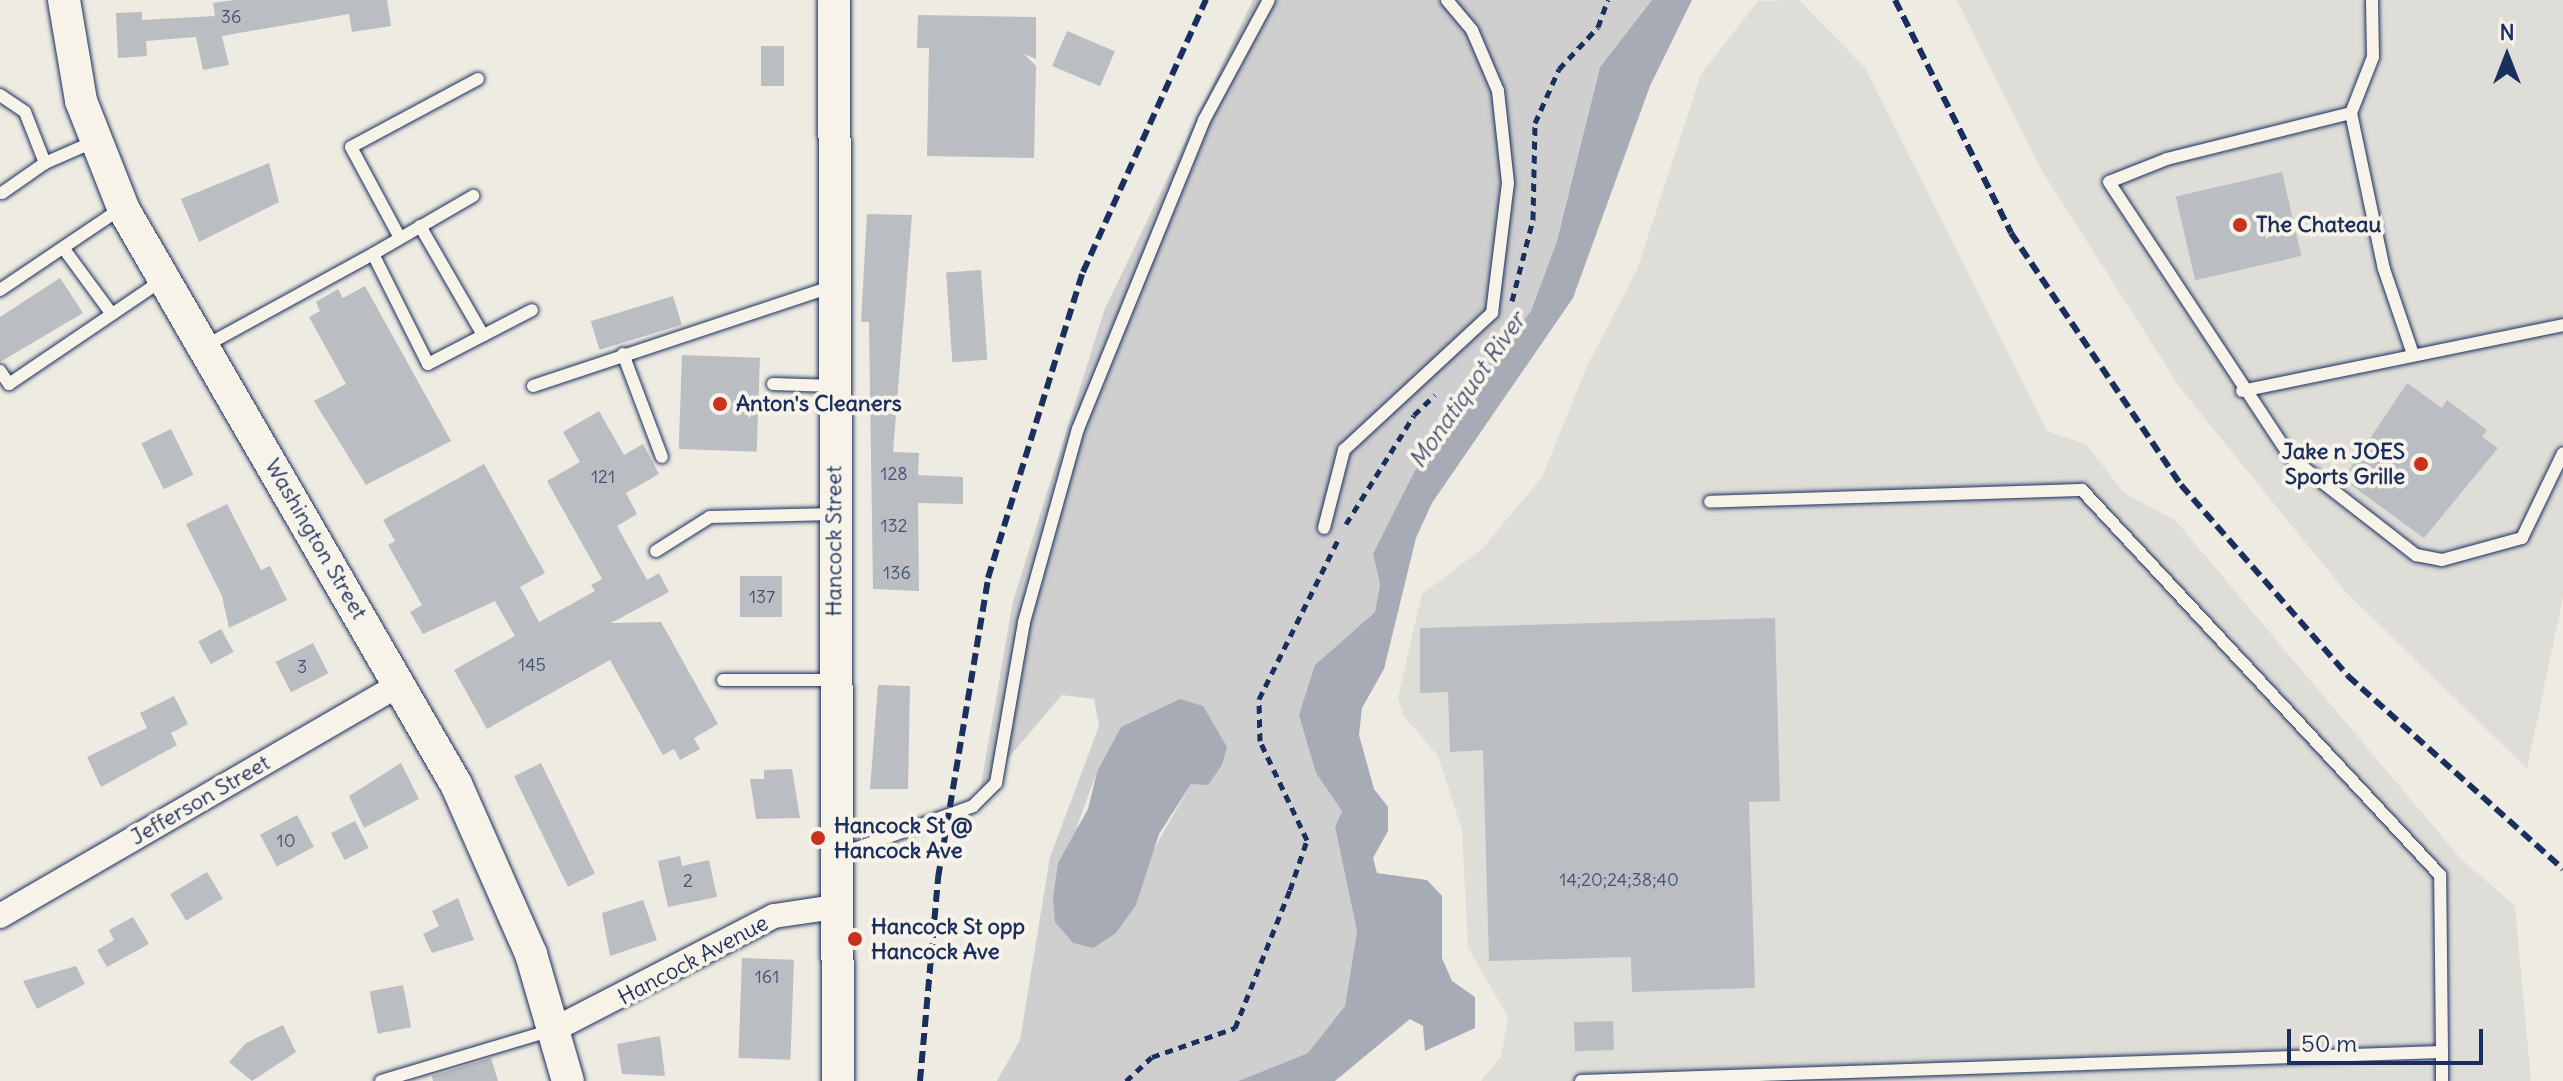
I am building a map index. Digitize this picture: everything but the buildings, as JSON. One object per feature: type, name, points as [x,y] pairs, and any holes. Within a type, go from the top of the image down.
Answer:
[{"type":"main road","name":"Washington Street","points":[[64,0],[69,52],[95,141],[123,207],[161,281],[399,685],[495,862],[555,1029],[568,1081]]},
{"type":"main road","name":"Hancock Street","points":[[834,0],[834,680],[838,1081]]},
{"type":"street","name":"Jefferson Street","points":[[0,916],[399,685]]},
{"type":"street","name":"Hancock Avenue","points":[[555,1029],[774,916],[835,907]]},
{"type":"lane","points":[[835,856],[862,852],[973,806],[996,783],[1024,622],[1078,429],[1204,120],[1269,0]]},
{"type":"lane","points":[[1324,528],[1344,450],[1492,313],[1508,183],[1498,91],[1472,30],[1447,0]]},
{"type":"lane","points":[[2372,0],[2373,57],[2351,113],[2384,269],[2413,354]]},
{"type":"lane","points":[[400,238],[351,147],[478,79]]},
{"type":"lane","points":[[0,95],[25,112],[45,163]]},
{"type":"lane","points":[[2351,113],[2167,159],[2109,182],[2242,391],[2321,487],[2429,560],[2522,538],[2563,453]]},
{"type":"lane","points":[[2,193],[45,163],[95,141]]},
{"type":"lane","points":[[202,347],[473,196]]},
{"type":"lane","points":[[0,290],[123,207]]},
{"type":"lane","points":[[420,226],[483,335]]},
{"type":"lane","points":[[64,249],[111,313]]},
{"type":"lane","points":[[373,254],[428,364],[532,310]]},
{"type":"lane","points":[[0,371],[9,384],[161,281]]},
{"type":"lane","points":[[533,386],[834,286]]},
{"type":"lane","points":[[2242,391],[2563,325]]},
{"type":"lane","points":[[623,354],[662,457]]},
{"type":"lane","points":[[773,384],[834,386]]},
{"type":"lane","points":[[1710,502],[2082,490],[2440,875],[2442,1081]]},
{"type":"lane","points":[[656,551],[710,517],[834,514]]},
{"type":"lane","points":[[723,680],[834,680]]},
{"type":"lane","points":[[381,1081],[555,1029]]},
{"type":"lane","points":[[1581,1081],[1837,1076],[2442,1052]]},
{"type":"path","points":[[1126,1081],[1152,1057],[1235,1028],[1307,840],[1260,741],[1266,679]]},
{"type":"shaded area","points":[[1253,0],[1652,0],[1600,67],[1557,241],[1531,311],[1373,554],[1380,584],[1375,612],[1315,665],[1316,772],[1342,811],[1335,827],[1357,930],[1345,1006],[1308,1053],[1238,1081],[997,1081],[1020,1040],[1050,857],[1099,726],[1094,699],[1062,695],[980,791],[1013,601],[1104,311]],"holes":[[[1097,772],[1191,784],[1142,870],[1136,905],[1077,826]]]},
{"type":"shaded area","points":[[1652,0],[1692,0],[1650,86],[1573,298],[1432,503],[1416,538],[1384,669],[1362,708],[1359,735],[1374,789],[1388,807],[1388,831],[1373,858],[1377,873],[1427,880],[1442,896],[1442,958],[1452,981],[1475,997],[1475,1028],[1425,1051],[1423,1026],[1410,1019],[1335,1081],[1238,1081],[1308,1053],[1345,1006],[1357,931],[1335,827],[1342,811],[1316,773],[1299,715],[1315,665],[1375,612],[1380,584],[1373,554],[1431,439],[1531,311],[1557,241],[1600,67]]},
{"type":"shaded area","points":[[1799,0],[1865,68],[2047,431],[2086,444],[2124,493],[2175,520],[2461,859],[2515,906],[2531,1081],[1481,1081],[1501,1057],[1508,1017],[1468,948],[1462,830],[1438,756],[1403,715],[1398,697],[1422,594],[1483,548],[1542,477],[1588,364],[1637,270],[1701,74],[1758,1]]},
{"type":"shaded area","points":[[1957,0],[2563,0],[2563,597],[2527,769],[2344,590],[2181,389],[2042,171]]},
{"type":"shaded area","points":[[1180,699],[1203,706],[1227,747],[1222,765],[1208,785],[1191,784],[1159,834],[1136,905],[1116,933],[1093,948],[1073,943],[1055,922],[1053,898],[1058,863],[1088,809],[1097,772],[1121,727]]},
{"type":"railway","points":[[920,1081],[938,878],[988,578],[1083,272],[1206,0]]},
{"type":"railway","points":[[1895,0],[2011,233],[2181,485],[2348,676],[2563,869]]},
{"type":"place","name":"The Chateau","points":[[2240,225]]},
{"type":"place","name":"Anton's Cleaners","points":[[720,404]]},
{"type":"place","name":"Jake n JOES Sports Grille","points":[[2421,464]]},
{"type":"place","name":"Hancock St @ Hancock Ave","points":[[818,838]]},
{"type":"place","name":"Hancock St opp Hancock Ave","points":[[855,939]]},
{"type":"water label","name":"Monatiquot River","points":[[1467,390]]}]
